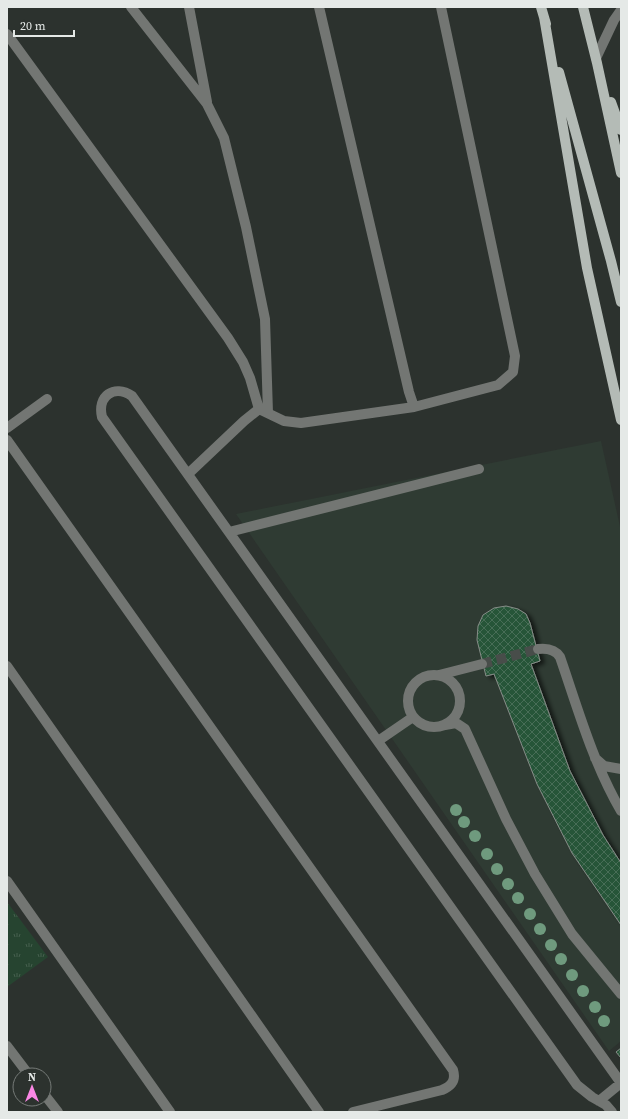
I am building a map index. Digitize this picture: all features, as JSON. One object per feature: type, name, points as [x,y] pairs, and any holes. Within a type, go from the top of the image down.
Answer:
[{"type":"main road","points":[[542,7],[587,268],[621,420]]},
{"type":"main road","points":[[583,7],[597,60],[621,173]]},
{"type":"main road","points":[[544,18],[621,302]]},
{"type":"main road","points":[[597,60],[621,130]]},
{"type":"street","points":[[131,7],[207,104],[224,138],[246,227],[265,319],[263,411]]},
{"type":"street","points":[[189,7],[207,104]]},
{"type":"street","points":[[319,7],[409,392],[414,407]]},
{"type":"street","points":[[7,34],[228,338],[243,362],[263,411],[284,421],[301,424],[414,407],[498,385],[513,372],[515,356],[441,7]]},
{"type":"street","points":[[597,60],[614,20],[621,10]]},
{"type":"street","points":[[598,1100],[621,1083],[132,396],[127,392],[114,392],[108,394],[101,404],[102,417],[577,1085],[584,1092],[606,1105],[612,1112]]},
{"type":"street","points":[[7,428],[47,399]]},
{"type":"street","points":[[188,474],[244,421],[263,411]]},
{"type":"street","points":[[7,440],[453,1070],[454,1080],[451,1085],[442,1090],[353,1112]]},
{"type":"street","points":[[229,532],[479,469]]},
{"type":"street","points":[[538,649],[546,648],[552,650],[557,652],[560,657],[595,758],[608,790],[621,811]]},
{"type":"street","points":[[482,664],[438,675],[425,676],[414,684],[410,691],[408,700],[409,709],[420,723],[428,726],[436,727],[456,724],[465,729],[506,819],[535,874],[572,934],[621,994]]},
{"type":"street","points":[[7,666],[319,1112]]},
{"type":"street","points":[[438,675],[453,683],[458,690],[460,698],[460,706],[457,714],[445,725]]},
{"type":"street","points":[[378,741],[413,716]]},
{"type":"street","points":[[595,758],[604,766],[621,769]]},
{"type":"street","points":[[7,881],[170,1112]]},
{"type":"street","points":[[7,1046],[23,1067]]},
{"type":"shaded area","points":[[601,441],[621,531],[621,1041],[609,1051],[236,514]]},
{"type":"green space","points":[[7,902],[48,957],[7,987]]},
{"type":"building","points":[[506,606],[518,609],[526,614],[530,623],[540,661],[531,664],[570,771],[603,835],[621,863],[621,925],[572,853],[537,784],[494,674],[486,676],[477,640],[478,626],[483,615],[494,608]]},
{"type":"building","points":[[621,1048],[621,1058],[616,1052]]},
{"type":"tunnel","points":[[482,664],[538,649]]}]
